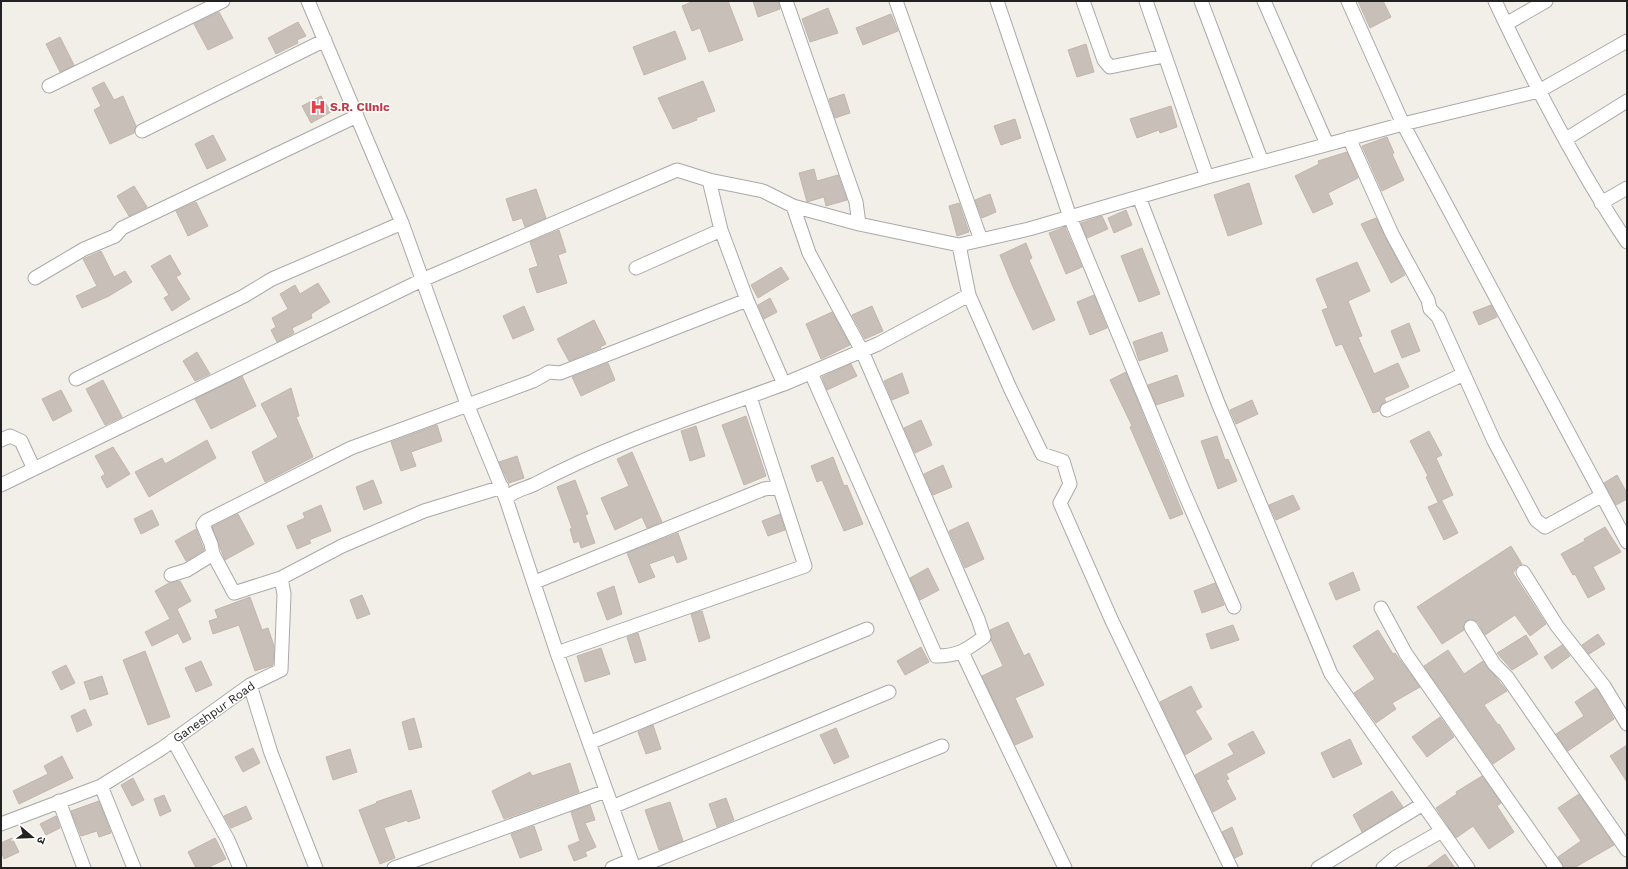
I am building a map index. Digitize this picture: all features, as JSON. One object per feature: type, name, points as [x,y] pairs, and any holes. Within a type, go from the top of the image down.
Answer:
[{"type":"street","points":[[49,86],[223,1]]},
{"type":"street","points":[[308,1],[402,223],[467,404],[504,493],[557,653],[634,865]]},
{"type":"street","points":[[786,1],[856,202],[859,224]]},
{"type":"street","points":[[896,1],[981,240]]},
{"type":"street","points":[[997,1],[1070,216],[1183,490],[1234,607]]},
{"type":"street","points":[[1083,1],[1104,60],[1110,67],[1164,56]]},
{"type":"street","points":[[1146,1],[1207,177]]},
{"type":"street","points":[[1201,1],[1262,162]]},
{"type":"street","points":[[1264,1],[1327,144]]},
{"type":"street","points":[[1348,1],[1403,124],[1627,542]]},
{"type":"street","points":[[1495,1],[1539,91],[1600,203],[1627,242]]},
{"type":"street","points":[[1506,24],[1546,1]]},
{"type":"street","points":[[142,131],[325,40]]},
{"type":"street","points":[[1,485],[422,280],[677,170],[709,180],[763,191],[793,206],[859,224],[959,245],[1070,216],[1327,144],[1539,91],[1627,41]]},
{"type":"street","points":[[1566,139],[1627,101]]},
{"type":"street","points":[[35,278],[84,249],[114,236],[122,228],[357,116]]},
{"type":"street","points":[[1350,138],[1392,234],[1428,300],[1430,309],[1438,317],[1494,441],[1536,520],[1545,527],[1601,496]]},
{"type":"street","points":[[709,180],[721,230],[747,300],[784,384]]},
{"type":"street","points":[[1600,203],[1627,188]]},
{"type":"street","points":[[1139,197],[1218,403],[1331,674],[1468,868]]},
{"type":"street","points":[[793,206],[810,253],[862,350],[978,619],[984,637],[962,652],[950,656],[936,656],[812,373]]},
{"type":"street","points":[[76,379],[244,296],[272,279],[402,223]]},
{"type":"street","points":[[636,268],[721,230]]},
{"type":"street","points":[[959,245],[969,295],[1010,388],[1042,454],[1063,461],[1070,484],[1060,503],[1112,621],[1231,868]]},
{"type":"street","points":[[747,300],[560,373],[550,372],[533,381],[467,404],[351,448],[206,522],[203,525],[211,544],[213,554],[234,593],[281,578],[342,546],[424,511],[526,489],[555,473],[630,440],[812,373],[862,350],[969,295]]},
{"type":"street","points":[[1387,410],[1464,374]]},
{"type":"street","points":[[557,653],[805,566],[778,487],[774,470],[750,397]]},
{"type":"street","points":[[1,440],[10,436],[21,441],[34,469]]},
{"type":"street","points":[[534,582],[764,489],[778,487]]},
{"type":"street","points":[[172,575],[187,570],[213,554]]},
{"type":"street","points":[[1523,572],[1557,626],[1604,686],[1627,724]]},
{"type":"street","name":"Ganeshpur Road","points":[[1,824],[101,786],[173,740],[250,685],[281,670],[284,594],[281,578]]},
{"type":"street","points":[[1381,608],[1406,654],[1556,868]]},
{"type":"street","points":[[1471,627],[1494,664],[1507,677],[1627,850]]},
{"type":"street","points":[[589,743],[867,629]]},
{"type":"street","points":[[962,652],[1065,868]]},
{"type":"street","points":[[250,685],[271,753],[316,868]]},
{"type":"street","points":[[612,807],[889,692]]},
{"type":"street","points":[[173,740],[228,840],[240,868]]},
{"type":"street","points":[[612,868],[634,865],[942,746]]},
{"type":"street","points":[[101,786],[134,868]]},
{"type":"street","points":[[394,868],[606,791]]},
{"type":"street","points":[[59,801],[84,868]]},
{"type":"street","points":[[1318,868],[1423,804]]},
{"type":"street","points":[[1383,868],[1396,857],[1442,831]]},
{"type":"building","points":[[694,1],[728,1],[743,40],[709,52],[700,28],[692,31],[682,6]]},
{"type":"building","points":[[753,1],[778,1],[780,9],[758,17]]},
{"type":"building","points":[[1358,1],[1383,1],[1391,17],[1370,28]]},
{"type":"building","points":[[828,8],[838,33],[810,42],[802,19]]},
{"type":"building","points":[[219,12],[233,38],[208,50],[194,24]]},
{"type":"building","points":[[891,14],[898,31],[863,45],[856,28]]},
{"type":"building","points":[[298,22],[306,36],[297,40],[298,43],[276,54],[268,38]]},
{"type":"building","points":[[675,31],[686,59],[644,75],[633,47]]},
{"type":"building","points":[[60,37],[74,65],[60,72],[46,44]]},
{"type":"building","points":[[1086,44],[1094,72],[1077,77],[1068,50]]},
{"type":"building","points":[[703,81],[715,111],[673,129],[658,98]]},
{"type":"building","points":[[104,82],[114,100],[123,96],[136,126],[134,133],[110,144],[94,110],[101,106],[92,88]]},
{"type":"building","points":[[844,94],[850,113],[835,118],[829,99]]},
{"type":"building","points":[[321,96],[331,112],[311,123],[302,106]]},
{"type":"building","points":[[1171,106],[1177,127],[1160,133],[1159,130],[1137,138],[1130,119]]},
{"type":"building","points":[[1015,119],[1021,138],[1001,145],[994,126]]},
{"type":"building","points":[[213,135],[226,160],[207,169],[195,144]]},
{"type":"building","points":[[1387,137],[1394,153],[1392,154],[1404,180],[1382,191],[1362,146]]},
{"type":"building","points":[[1347,152],[1358,178],[1328,193],[1333,204],[1313,213],[1295,176],[1319,164],[1318,161]]},
{"type":"building","points":[[814,169],[817,181],[838,175],[847,200],[826,206],[824,197],[807,202],[799,173]]},
{"type":"building","points":[[1249,183],[1262,224],[1228,236],[1214,195]]},
{"type":"building","points":[[134,186],[147,207],[129,216],[117,196]]},
{"type":"building","points":[[536,189],[546,218],[525,227],[522,218],[513,221],[506,199]]},
{"type":"building","points":[[990,194],[996,212],[982,218],[975,200]]},
{"type":"building","points":[[196,202],[208,226],[188,236],[176,211]]},
{"type":"building","points":[[959,203],[969,232],[957,236],[949,206]]},
{"type":"building","points":[[1126,210],[1132,225],[1114,233],[1108,218]]},
{"type":"building","points":[[1102,216],[1108,229],[1087,238],[1081,223]]},
{"type":"building","points":[[1376,218],[1405,275],[1391,283],[1361,224]]},
{"type":"building","points":[[1065,227],[1082,267],[1066,274],[1049,233]]},
{"type":"building","points":[[559,230],[566,252],[558,255],[567,283],[537,293],[529,269],[538,266],[530,242]]},
{"type":"building","points":[[1026,243],[1032,258],[1029,260],[1055,320],[1033,330],[1000,255]]},
{"type":"building","points":[[1142,248],[1160,294],[1139,302],[1121,256]]},
{"type":"building","points":[[101,251],[114,277],[125,271],[132,282],[109,296],[82,308],[76,296],[97,286],[83,259]]},
{"type":"building","points":[[170,255],[181,274],[176,277],[190,299],[172,311],[164,298],[169,295],[151,266]]},
{"type":"building","points":[[1357,262],[1370,291],[1348,301],[1362,336],[1358,337],[1374,374],[1398,363],[1409,387],[1384,398],[1386,402],[1381,405],[1379,411],[1373,413],[1342,344],[1336,346],[1322,310],[1328,308],[1316,279]]},
{"type":"building","points":[[781,267],[789,279],[758,298],[751,285]]},
{"type":"building","points":[[318,283],[330,302],[311,314],[312,318],[292,328],[294,333],[277,342],[271,330],[276,327],[272,318],[288,309],[280,294],[295,285],[300,294]]},
{"type":"building","points":[[1094,295],[1107,328],[1090,335],[1077,302]]},
{"type":"building","points":[[770,298],[777,312],[764,319],[758,305]]},
{"type":"building","points":[[1491,305],[1497,317],[1479,325],[1473,312]]},
{"type":"building","points":[[524,306],[534,330],[513,339],[503,316]]},
{"type":"building","points":[[872,306],[883,331],[865,339],[852,315]]},
{"type":"building","points":[[832,312],[850,345],[821,359],[806,324]]},
{"type":"building","points":[[594,320],[606,344],[600,347],[601,348],[569,361],[557,339]]},
{"type":"building","points":[[1409,323],[1420,351],[1402,358],[1391,331]]},
{"type":"building","points":[[1162,332],[1168,351],[1139,361],[1133,342]]},
{"type":"building","points":[[197,352],[210,374],[195,381],[183,361]]},
{"type":"building","points":[[608,363],[615,380],[581,396],[572,377]]},
{"type":"building","points":[[851,364],[857,376],[827,390],[822,377]]},
{"type":"building","points":[[1126,372],[1183,514],[1170,519],[1130,427],[1132,426],[1110,380]]},
{"type":"building","points":[[902,373],[909,393],[892,400],[884,381]]},
{"type":"building","points":[[1177,375],[1184,396],[1156,405],[1148,385]]},
{"type":"building","points":[[242,376],[256,406],[211,429],[195,399]]},
{"type":"building","points":[[103,380],[122,417],[105,425],[86,389]]},
{"type":"building","points":[[291,388],[299,416],[296,417],[313,457],[265,482],[252,452],[278,437],[261,404]]},
{"type":"building","points":[[61,390],[72,411],[53,421],[42,399]]},
{"type":"building","points":[[1252,400],[1258,414],[1236,424],[1230,410]]},
{"type":"building","points":[[746,416],[766,476],[744,485],[722,425]]},
{"type":"building","points":[[921,420],[932,445],[915,453],[904,428]]},
{"type":"building","points":[[437,425],[442,441],[411,452],[416,466],[401,471],[391,442]]},
{"type":"building","points":[[696,426],[705,456],[690,461],[681,431]]},
{"type":"building","points":[[1429,431],[1442,455],[1436,458],[1453,495],[1438,502],[1426,477],[1428,476],[1410,441]]},
{"type":"building","points":[[1217,436],[1225,460],[1228,459],[1237,481],[1218,489],[1201,441]]},
{"type":"building","points":[[207,440],[216,458],[149,497],[135,472],[162,458],[165,464]]},
{"type":"building","points":[[113,447],[130,474],[107,488],[101,477],[105,474],[95,456]]},
{"type":"building","points":[[632,452],[662,522],[647,528],[642,517],[615,530],[601,498],[629,486],[617,459]]},
{"type":"building","points":[[517,456],[524,478],[509,483],[499,462]]},
{"type":"building","points":[[833,457],[844,486],[847,485],[863,524],[844,531],[822,480],[817,482],[811,466]]},
{"type":"building","points":[[943,465],[952,487],[933,495],[924,474]]},
{"type":"building","points":[[1617,475],[1627,493],[1627,499],[1616,505],[1604,483]]},
{"type":"building","points":[[373,480],[382,503],[364,510],[356,487]]},
{"type":"building","points":[[575,480],[588,514],[585,515],[595,543],[581,548],[579,541],[574,543],[570,529],[572,528],[557,487]]},
{"type":"building","points":[[1293,495],[1300,509],[1276,520],[1269,505]]},
{"type":"building","points":[[1442,501],[1458,533],[1444,540],[1428,507]]},
{"type":"building","points":[[321,505],[331,531],[309,540],[311,543],[297,549],[287,526],[305,518],[303,513]]},
{"type":"building","points":[[152,510],[159,525],[141,534],[134,519]]},
{"type":"building","points":[[238,514],[254,544],[225,560],[212,527]]},
{"type":"building","points":[[780,514],[785,530],[768,536],[762,521]]},
{"type":"building","points":[[968,522],[984,559],[965,568],[949,531]]},
{"type":"building","points":[[1605,527],[1621,552],[1593,567],[1605,589],[1588,598],[1575,574],[1573,575],[1561,554],[1585,541],[1584,539]]},
{"type":"building","points":[[196,529],[204,550],[186,561],[175,541]]},
{"type":"building","points":[[678,533],[687,559],[677,563],[674,555],[649,564],[655,577],[639,583],[627,553]]},
{"type":"building","points":[[1511,546],[1522,564],[1518,565],[1513,573],[1546,624],[1530,636],[1515,615],[1485,635],[1478,622],[1470,619],[1464,623],[1464,630],[1442,644],[1417,607]]},
{"type":"building","points":[[928,568],[939,590],[920,600],[910,578]]},
{"type":"building","points":[[1353,572],[1360,590],[1336,600],[1329,583]]},
{"type":"building","points":[[180,581],[191,601],[177,609],[191,639],[183,643],[178,633],[152,646],[145,632],[170,619],[155,591],[169,583]]},
{"type":"building","points":[[1215,583],[1224,605],[1202,613],[1194,591]]},
{"type":"building","points":[[614,586],[622,614],[607,620],[597,593]]},
{"type":"building","points":[[362,595],[370,614],[357,619],[350,600]]},
{"type":"building","points":[[250,597],[262,630],[268,628],[274,646],[273,665],[255,671],[239,625],[213,634],[209,621],[218,618],[215,610]]},
{"type":"building","points":[[702,611],[710,638],[699,642],[691,614]]},
{"type":"building","points":[[1008,622],[1024,656],[1029,653],[1044,685],[1015,698],[1033,737],[1015,745],[982,676],[1003,666],[991,640],[990,630]]},
{"type":"building","points":[[1233,625],[1239,640],[1211,649],[1206,634]]},
{"type":"building","points":[[1378,630],[1393,654],[1395,653],[1420,687],[1392,703],[1396,709],[1376,723],[1354,693],[1375,679],[1353,646]]},
{"type":"building","points":[[638,633],[646,660],[635,663],[627,637]]},
{"type":"building","points":[[1598,634],[1605,644],[1589,654],[1582,645]]},
{"type":"building","points":[[1526,635],[1538,654],[1512,670],[1497,653]]},
{"type":"building","points":[[1562,645],[1570,656],[1552,669],[1544,657]]},
{"type":"building","points":[[921,647],[929,662],[905,675],[897,661]]},
{"type":"building","points":[[601,648],[610,674],[585,682],[577,656]]},
{"type":"building","points":[[1448,650],[1464,674],[1483,661],[1507,691],[1484,705],[1498,725],[1499,724],[1515,749],[1493,764],[1424,666]]},
{"type":"building","points":[[145,651],[170,717],[148,725],[123,660]]},
{"type":"building","points":[[201,661],[212,685],[196,692],[185,668]]},
{"type":"building","points":[[66,665],[75,683],[61,690],[52,672]]},
{"type":"building","points":[[102,676],[108,694],[90,700],[84,682]]},
{"type":"building","points":[[1191,686],[1202,707],[1195,711],[1212,739],[1185,755],[1160,702]]},
{"type":"building","points":[[1596,688],[1614,719],[1568,751],[1556,734],[1584,716],[1575,702]]},
{"type":"building","points":[[85,709],[92,725],[77,732],[71,716]]},
{"type":"building","points":[[1440,717],[1454,737],[1427,757],[1412,737]]},
{"type":"building","points":[[414,718],[422,747],[409,750],[402,722]]},
{"type":"building","points":[[653,725],[661,749],[646,754],[638,732]]},
{"type":"building","points":[[836,728],[849,757],[834,764],[820,735]]},
{"type":"building","points":[[1253,731],[1265,753],[1226,774],[1229,779],[1226,780],[1236,799],[1213,812],[1195,775],[1234,754],[1228,744]]},
{"type":"building","points":[[1350,739],[1362,764],[1333,778],[1321,753]]},
{"type":"building","points":[[1627,745],[1627,782],[1610,756]]},
{"type":"building","points":[[253,748],[260,763],[243,772],[235,757]]},
{"type":"building","points":[[350,749],[357,772],[333,780],[326,757]]},
{"type":"building","points":[[62,756],[73,778],[19,804],[13,791],[48,774],[44,766]]},
{"type":"building","points":[[570,763],[579,792],[504,819],[492,791],[530,772],[532,776]]},
{"type":"building","points":[[1482,776],[1501,803],[1497,806],[1514,832],[1489,849],[1473,826],[1456,838],[1436,808],[1457,794],[1456,792]]},
{"type":"building","points":[[133,778],[144,800],[132,806],[121,785]]},
{"type":"building","points":[[411,790],[420,818],[408,822],[407,820],[384,828],[395,858],[380,864],[359,810],[377,803],[376,802]]},
{"type":"building","points":[[1392,791],[1403,807],[1362,832],[1353,815]]},
{"type":"building","points":[[1579,794],[1614,845],[1574,868],[1564,868],[1558,857],[1581,841],[1558,808]]},
{"type":"building","points":[[164,795],[171,811],[160,816],[154,799]]},
{"type":"building","points":[[726,798],[734,820],[717,827],[709,804]]},
{"type":"building","points":[[99,801],[111,833],[99,837],[97,831],[81,836],[71,811]]},
{"type":"building","points":[[670,802],[683,841],[659,850],[645,810]]},
{"type":"building","points":[[590,805],[595,820],[585,823],[596,847],[585,852],[587,856],[574,861],[568,846],[580,841],[571,812]]},
{"type":"building","points":[[246,806],[252,819],[231,828],[224,816]]},
{"type":"building","points":[[56,816],[60,828],[46,835],[40,824]]},
{"type":"building","points":[[534,826],[542,850],[520,858],[511,834]]},
{"type":"building","points":[[1232,827],[1243,854],[1235,858],[1222,832]]},
{"type":"building","points":[[12,838],[19,852],[4,859],[1,852],[1,843]]},
{"type":"building","points":[[215,838],[226,859],[207,868],[196,868],[188,852]]},
{"type":"building","points":[[1445,854],[1455,868],[1426,868]]},
{"type":"place","name":"S.R. Clinic","points":[[318,107]]}]
